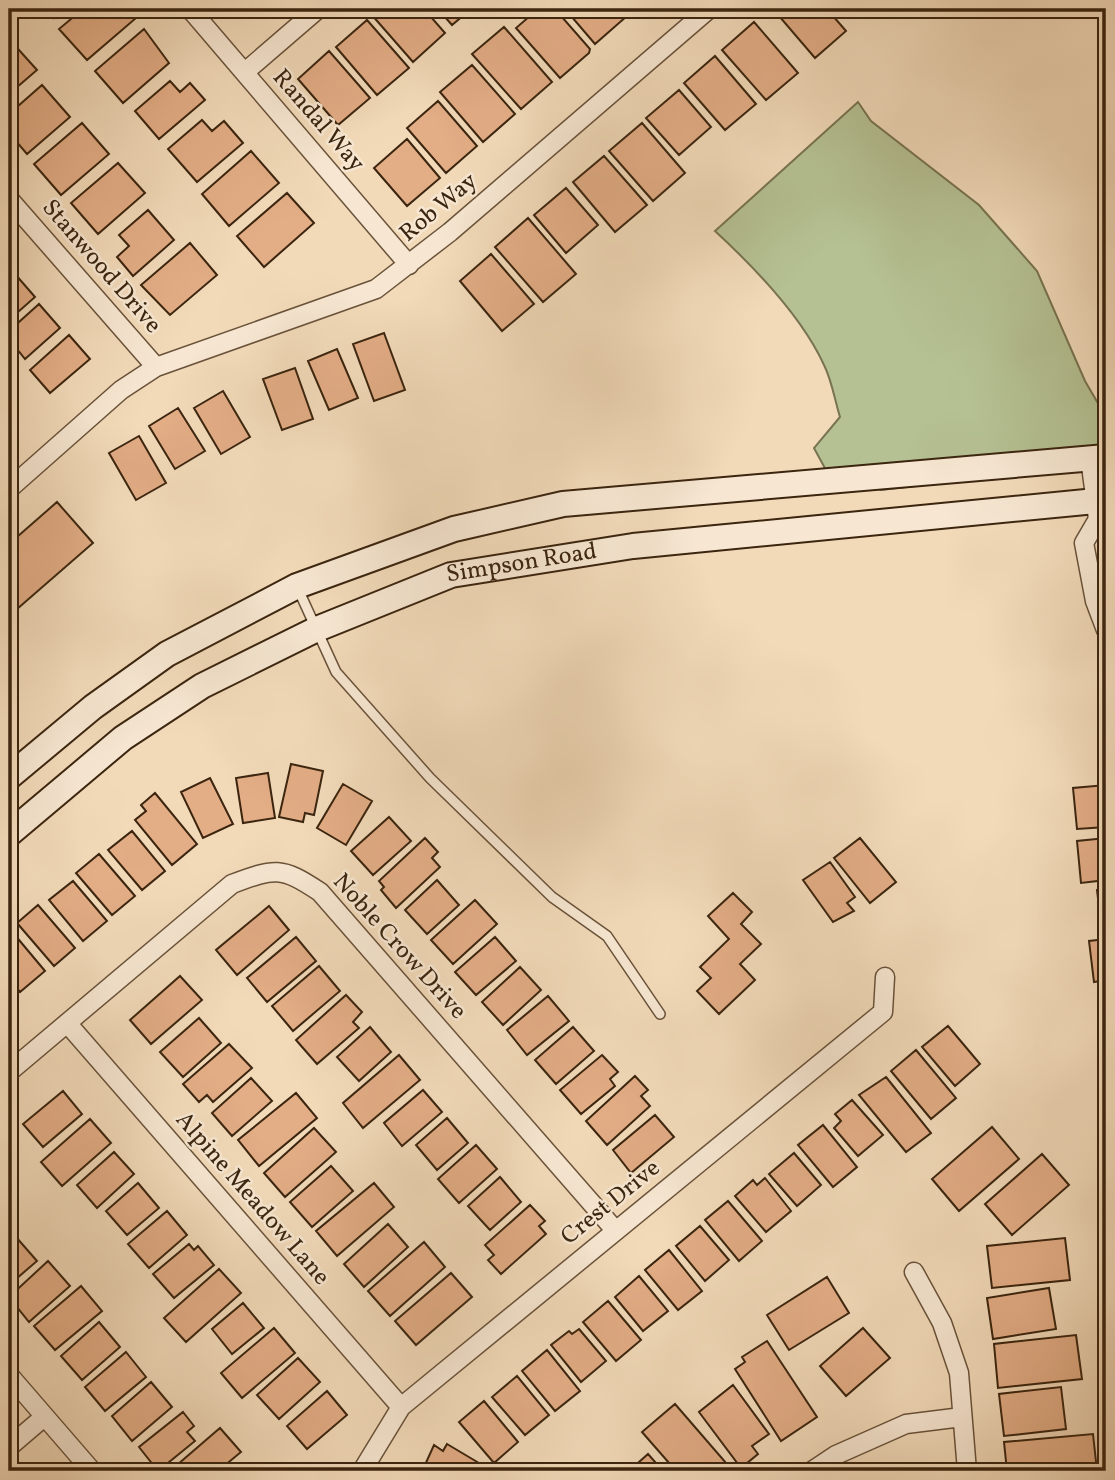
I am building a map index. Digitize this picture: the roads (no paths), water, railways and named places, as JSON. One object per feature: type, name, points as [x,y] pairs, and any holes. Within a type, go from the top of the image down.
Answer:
[{"type":"main road","name":"Simpson Road","points":[[9,778],[93,707],[167,654],[297,586],[454,529],[563,505],[1098,457]]},
{"type":"main road","name":"Simpson Road","points":[[9,834],[123,738],[201,687],[317,629],[451,575],[633,546],[1101,512]]},
{"type":"street","name":"Randal Way","points":[[190,9],[409,265]]},
{"type":"street","points":[[244,72],[318,9]]},
{"type":"street","name":"Rob Way","points":[[9,489],[121,390],[156,367],[376,289],[409,265],[709,9]]},
{"type":"street","name":"Stanwood Drive","points":[[9,198],[156,367]]},
{"type":"street","points":[[1098,457],[1101,512],[1084,543],[1094,601],[1106,630]]},
{"type":"street","name":"Noble Crow Drive","points":[[9,1072],[232,884],[269,871],[294,875],[320,892],[615,1230]]},
{"type":"street","name":"Crest Drive","points":[[362,1471],[401,1407],[883,1012],[885,976]]},
{"type":"street","name":"Alpine Meadow Lane","points":[[67,1023],[401,1407]]},
{"type":"street","points":[[914,1272],[942,1323],[954,1361],[967,1471]]},
{"type":"street","points":[[9,1375],[92,1471]]},
{"type":"street","points":[[9,1447],[44,1417]]},
{"type":"street","points":[[812,1471],[836,1455],[906,1424],[962,1417]]},
{"type":"lane","points":[[297,586],[337,672],[430,778],[552,897],[607,936],[660,1014]]}]
